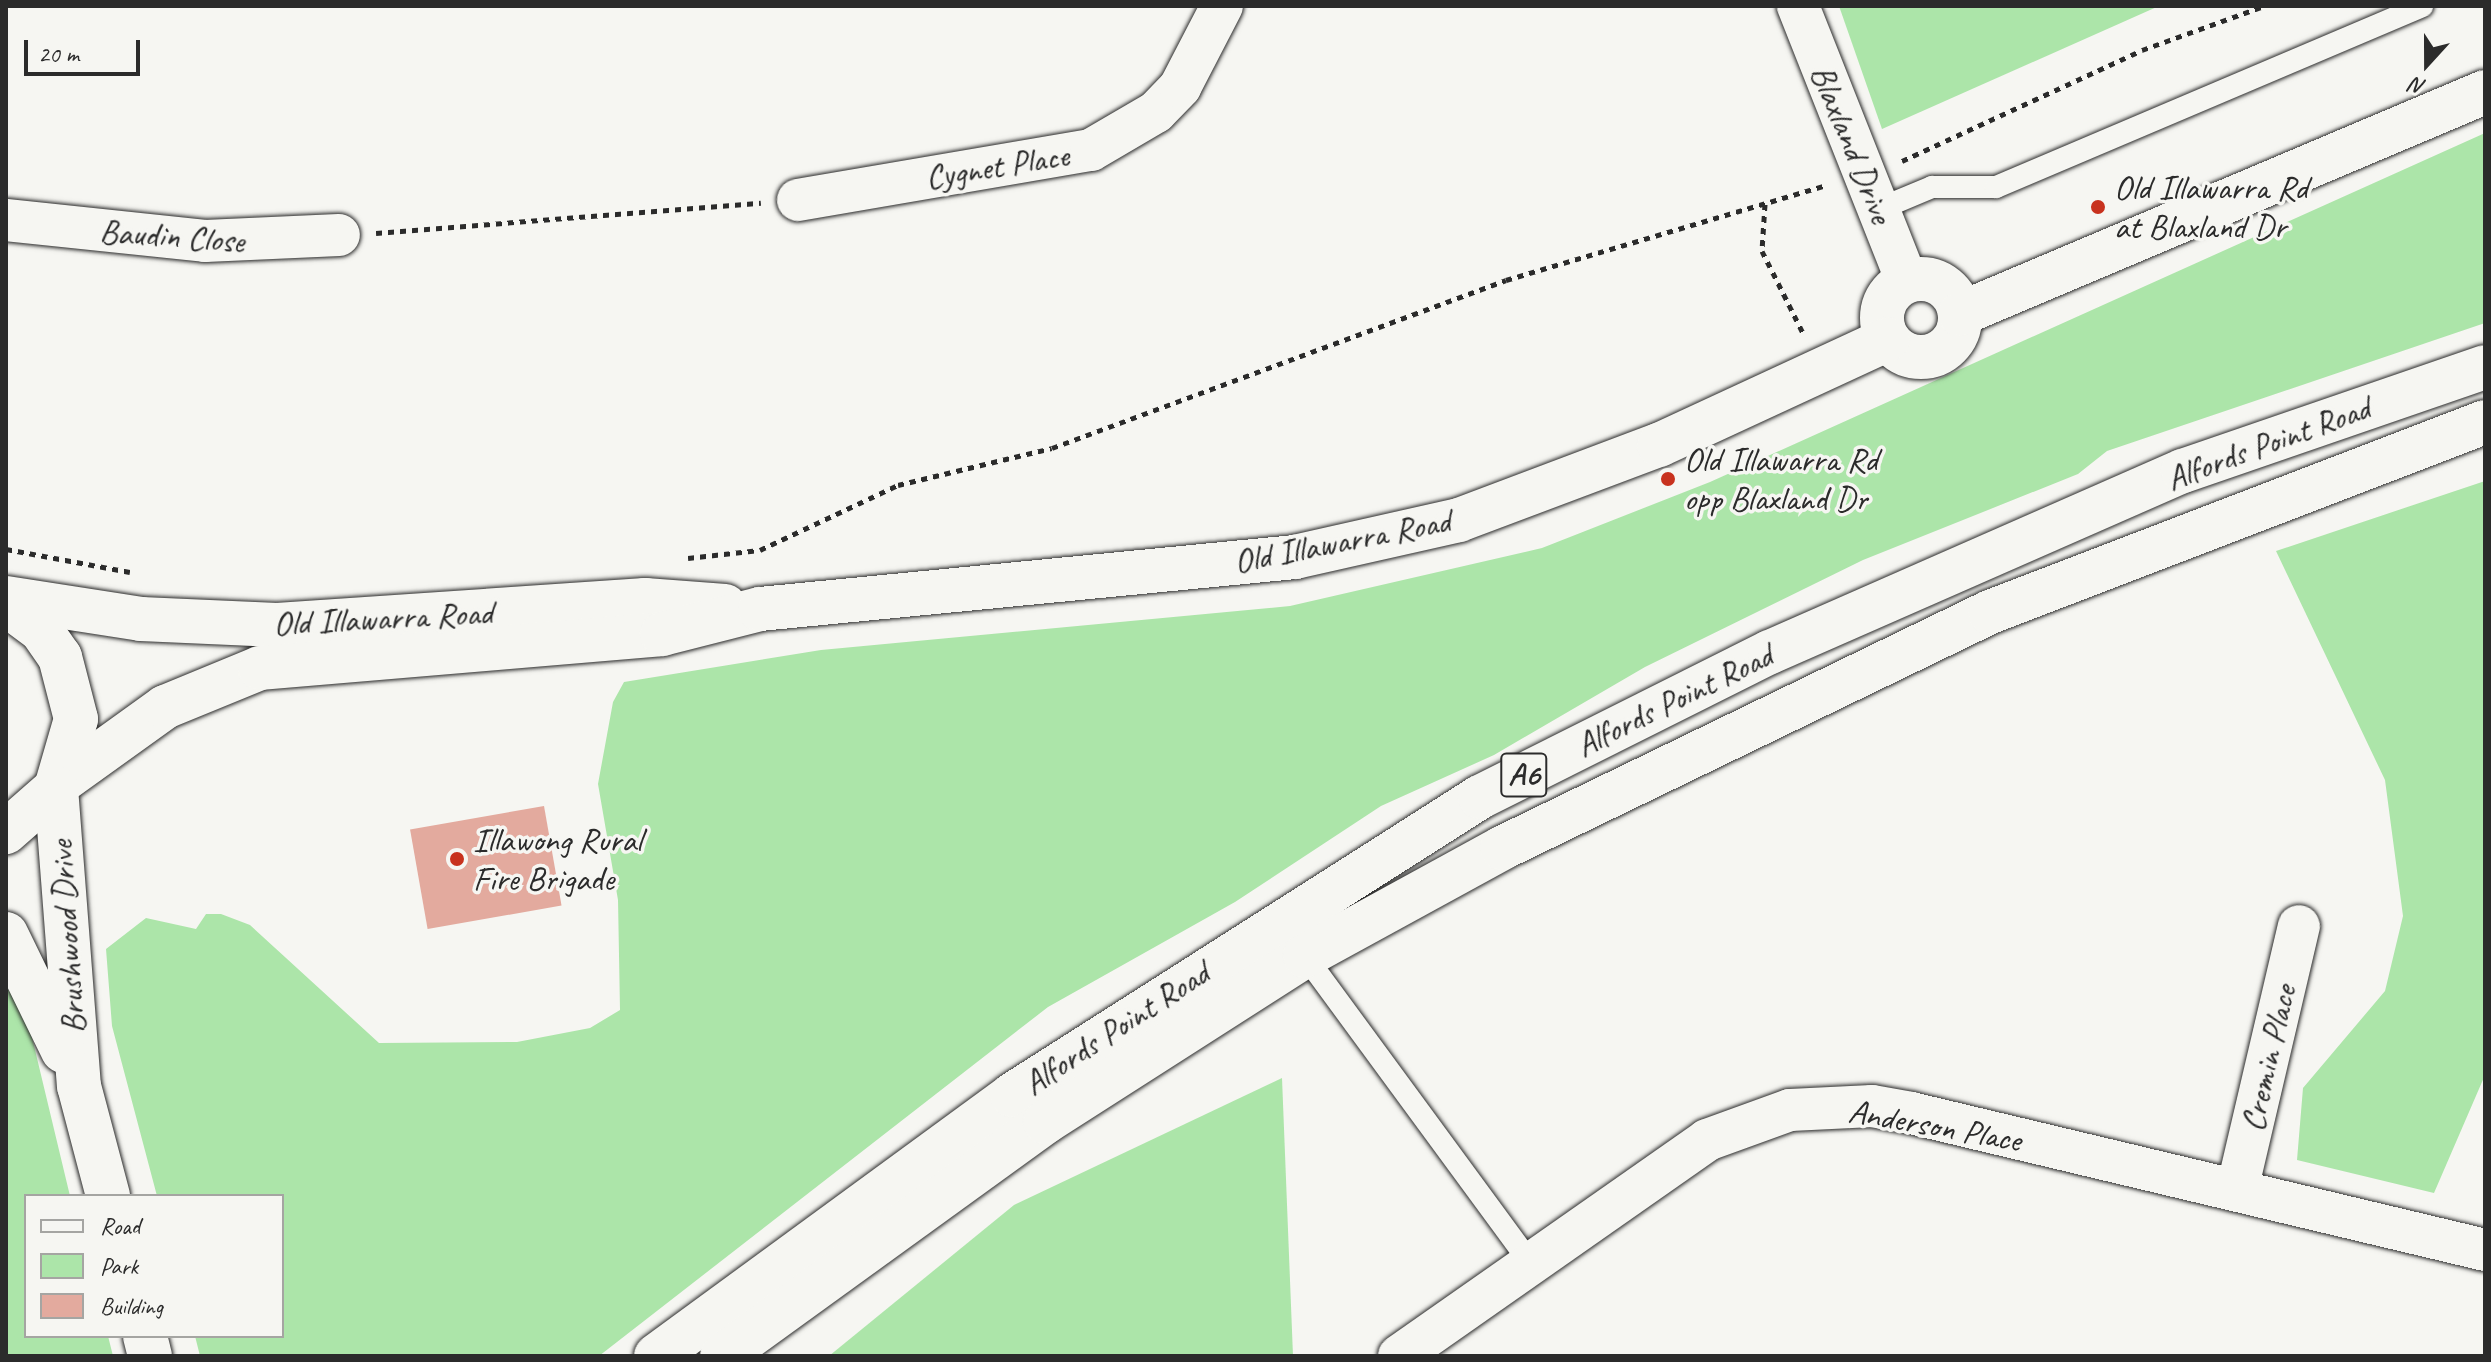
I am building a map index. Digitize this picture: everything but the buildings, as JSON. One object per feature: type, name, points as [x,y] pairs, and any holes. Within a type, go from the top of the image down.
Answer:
[{"type":"main road","points":[[1960,314],[1941,284],[1907,281],[1884,306],[1888,339],[1906,354],[1928,356],[1949,345],[1960,314],[2485,92]]},
{"type":"main road","name":"Old Illawarra Road","points":[[6,832],[57,786],[165,707],[260,668],[662,634],[760,609],[1295,557],[1379,539],[1534,496],[1888,339]]},
{"type":"main road","name":"Alfords Point Road","points":[[656,1356],[1012,1095],[1480,797],[1770,652],[2183,471],[2485,367]]},
{"type":"main road","name":"Alfords Point Road","points":[[722,1356],[1045,1122],[1305,956],[1502,848],[1990,612],[2485,422]]},
{"type":"main road","name":"Old Illawarra Road","points":[[6,601],[141,619],[277,625],[645,600],[760,609]]},
{"type":"main road","points":[[6,601],[41,630],[72,687],[72,751],[57,786]]},
{"type":"main road","name":"Brushwood Drive","points":[[57,786],[79,1086],[107,1194]]},
{"type":"main road","name":"Brushwood Drive","points":[[6,934],[79,1086]]},
{"type":"street","name":"Cygnet Place","points":[[798,200],[1091,150],[1156,112],[1180,87],[1222,6]]},
{"type":"street","name":"Blaxland Drive","points":[[1798,6],[1907,281]]},
{"type":"street","name":"Baudin Close","points":[[6,220],[205,241],[339,235]]},
{"type":"street","name":"Cremin Place","points":[[2237,1190],[2299,926]]},
{"type":"street","name":"Anderson Place","points":[[1399,1356],[1707,1140],[1790,1110],[1872,1106],[1911,1113],[2485,1250]]},
{"type":"lane","points":[[1877,210],[1932,187],[1996,187],[2422,6]]},
{"type":"lane","points":[[1305,956],[1531,1264]]},
{"type":"path","points":[[1897,163],[2181,33],[2264,6]]},
{"type":"path","points":[[677,559],[760,550],[898,485],[1052,448],[1506,280],[1838,181]]},
{"type":"path","points":[[339,235],[798,200]]},
{"type":"path","points":[[1765,204],[1762,251],[1810,344]]},
{"type":"path","points":[[6,549],[138,573]]},
{"type":"green space","points":[[1839,6],[2159,6],[1882,129]]},
{"type":"green space","points":[[2485,133],[2485,323],[2107,451],[2078,474],[1863,560],[1645,667],[1494,755],[1381,806],[1235,902],[1048,1007],[599,1356],[200,1356],[196,1338],[284,1338],[284,1194],[156,1194],[112,1026],[106,949],[146,918],[196,929],[206,914],[221,914],[250,925],[379,1043],[517,1042],[590,1028],[620,1010],[618,900],[598,784],[613,702],[624,682],[821,650],[1290,606],[1542,548],[1710,482]]},
{"type":"green space","points":[[2485,481],[2485,1075],[2434,1193],[2297,1160],[2303,1088],[2385,991],[2403,916],[2385,780],[2276,551]]},
{"type":"green space","points":[[6,969],[30,1029],[70,1194],[24,1194],[24,1338],[108,1338],[113,1356],[6,1356]]},
{"type":"green space","points":[[1282,1078],[1293,1356],[829,1356],[1014,1205]]},
{"type":"place","name":"Old Illawarra Rd at Blaxland Dr","points":[[2098,207]]},
{"type":"place","name":"Old Illawarra Rd opp Blaxland Dr","points":[[1668,479]]},
{"type":"place","name":"Illawong Rural Fire Brigade","points":[[457,859]]}]
